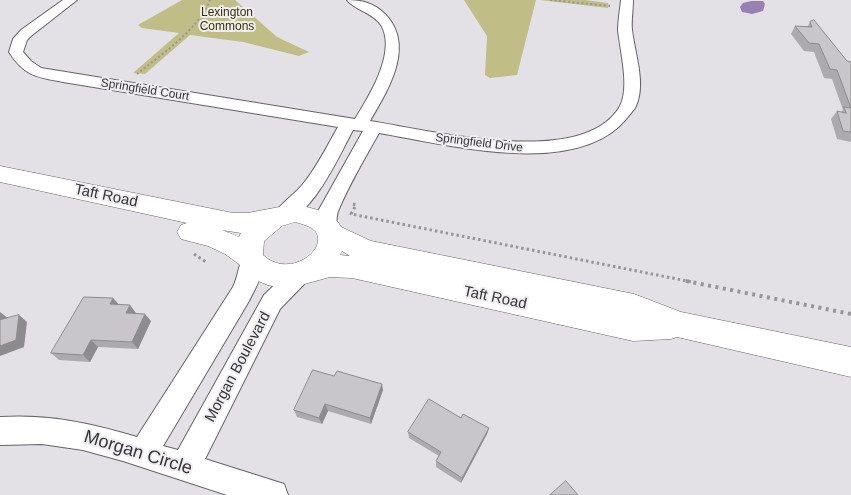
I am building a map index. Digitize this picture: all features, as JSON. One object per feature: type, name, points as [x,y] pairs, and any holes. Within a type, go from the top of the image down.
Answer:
[{"type":"street","name":"Springfield Court","points":[[72,0],[20,39],[16,52],[23,64],[38,72],[360,126]]},
{"type":"street","points":[[250,259],[259,270],[272,276],[289,277],[306,272],[321,263],[328,254],[332,244],[328,213],[360,126],[387,76],[392,62],[394,42],[391,30],[380,14],[365,4],[353,0]]},
{"type":"street","name":"Springfield Drive","points":[[360,126],[520,149],[565,145],[585,140],[613,124],[622,116],[631,97],[631,62],[625,28],[626,4]]},
{"type":"street","points":[[143,453],[241,294],[249,278],[250,259],[248,246],[252,236],[260,227],[294,208],[307,195],[360,126]]},
{"type":"street","name":"Taft Road","points":[[0,174],[232,223],[248,224],[277,217]]},
{"type":"street","name":"Taft Road","points":[[0,191],[222,239],[235,245],[250,259]]},
{"type":"street","points":[[277,217],[295,213],[309,215],[320,219],[330,230]]},
{"type":"street","name":"Taft Road","points":[[330,230],[361,249],[371,252],[634,307],[680,325],[851,362]]},
{"type":"street","name":"Taft Road","points":[[306,272],[330,266],[352,267],[633,328],[680,325]]},
{"type":"street","name":"Morgan Boulevard","points":[[185,467],[272,302],[284,288],[306,272]]},
{"type":"street","name":"Morgan Circle","points":[[0,431],[31,428],[55,430],[143,453],[272,495]]},
{"type":"path","points":[[123,86],[194,24],[204,13],[210,0]]},
{"type":"path","points":[[550,0],[626,4]]},
{"type":"path","points":[[356,205],[351,214],[851,314]]},
{"type":"green space","name":"Lexington Commons","points":[[182,0],[235,0],[277,37],[309,52],[299,56],[243,42],[190,35],[145,74],[133,73],[179,33],[142,28],[138,25]]},
{"type":"green space","points":[[464,0],[536,0],[517,75],[490,78],[485,75],[487,36]]},
{"type":"green space","points":[[540,0],[585,0],[608,3],[608,8]]},
{"type":"shaded area","points":[[763,1],[765,4],[763,11],[752,14],[742,12],[740,7],[743,3]]},
{"type":"building","points":[[814,20],[847,61],[851,62],[851,108],[837,70],[830,69],[819,44],[809,43],[795,26],[812,27],[810,22]]},
{"type":"building","points":[[844,107],[851,108],[851,132],[843,131],[837,111],[846,113]]},
{"type":"building","points":[[84,297],[113,298],[110,304],[130,305],[126,313],[145,314],[132,342],[91,340],[83,355],[51,353]]},
{"type":"building","points":[[19,315],[16,340],[0,346],[0,320]]},
{"type":"building","points":[[313,370],[334,376],[337,371],[382,384],[370,418],[325,404],[319,418],[294,410]]},
{"type":"building","points":[[429,399],[461,418],[463,414],[489,428],[462,478],[436,461],[441,452],[408,432]]},
{"type":"building","points":[[566,481],[578,495],[550,495]]}]
